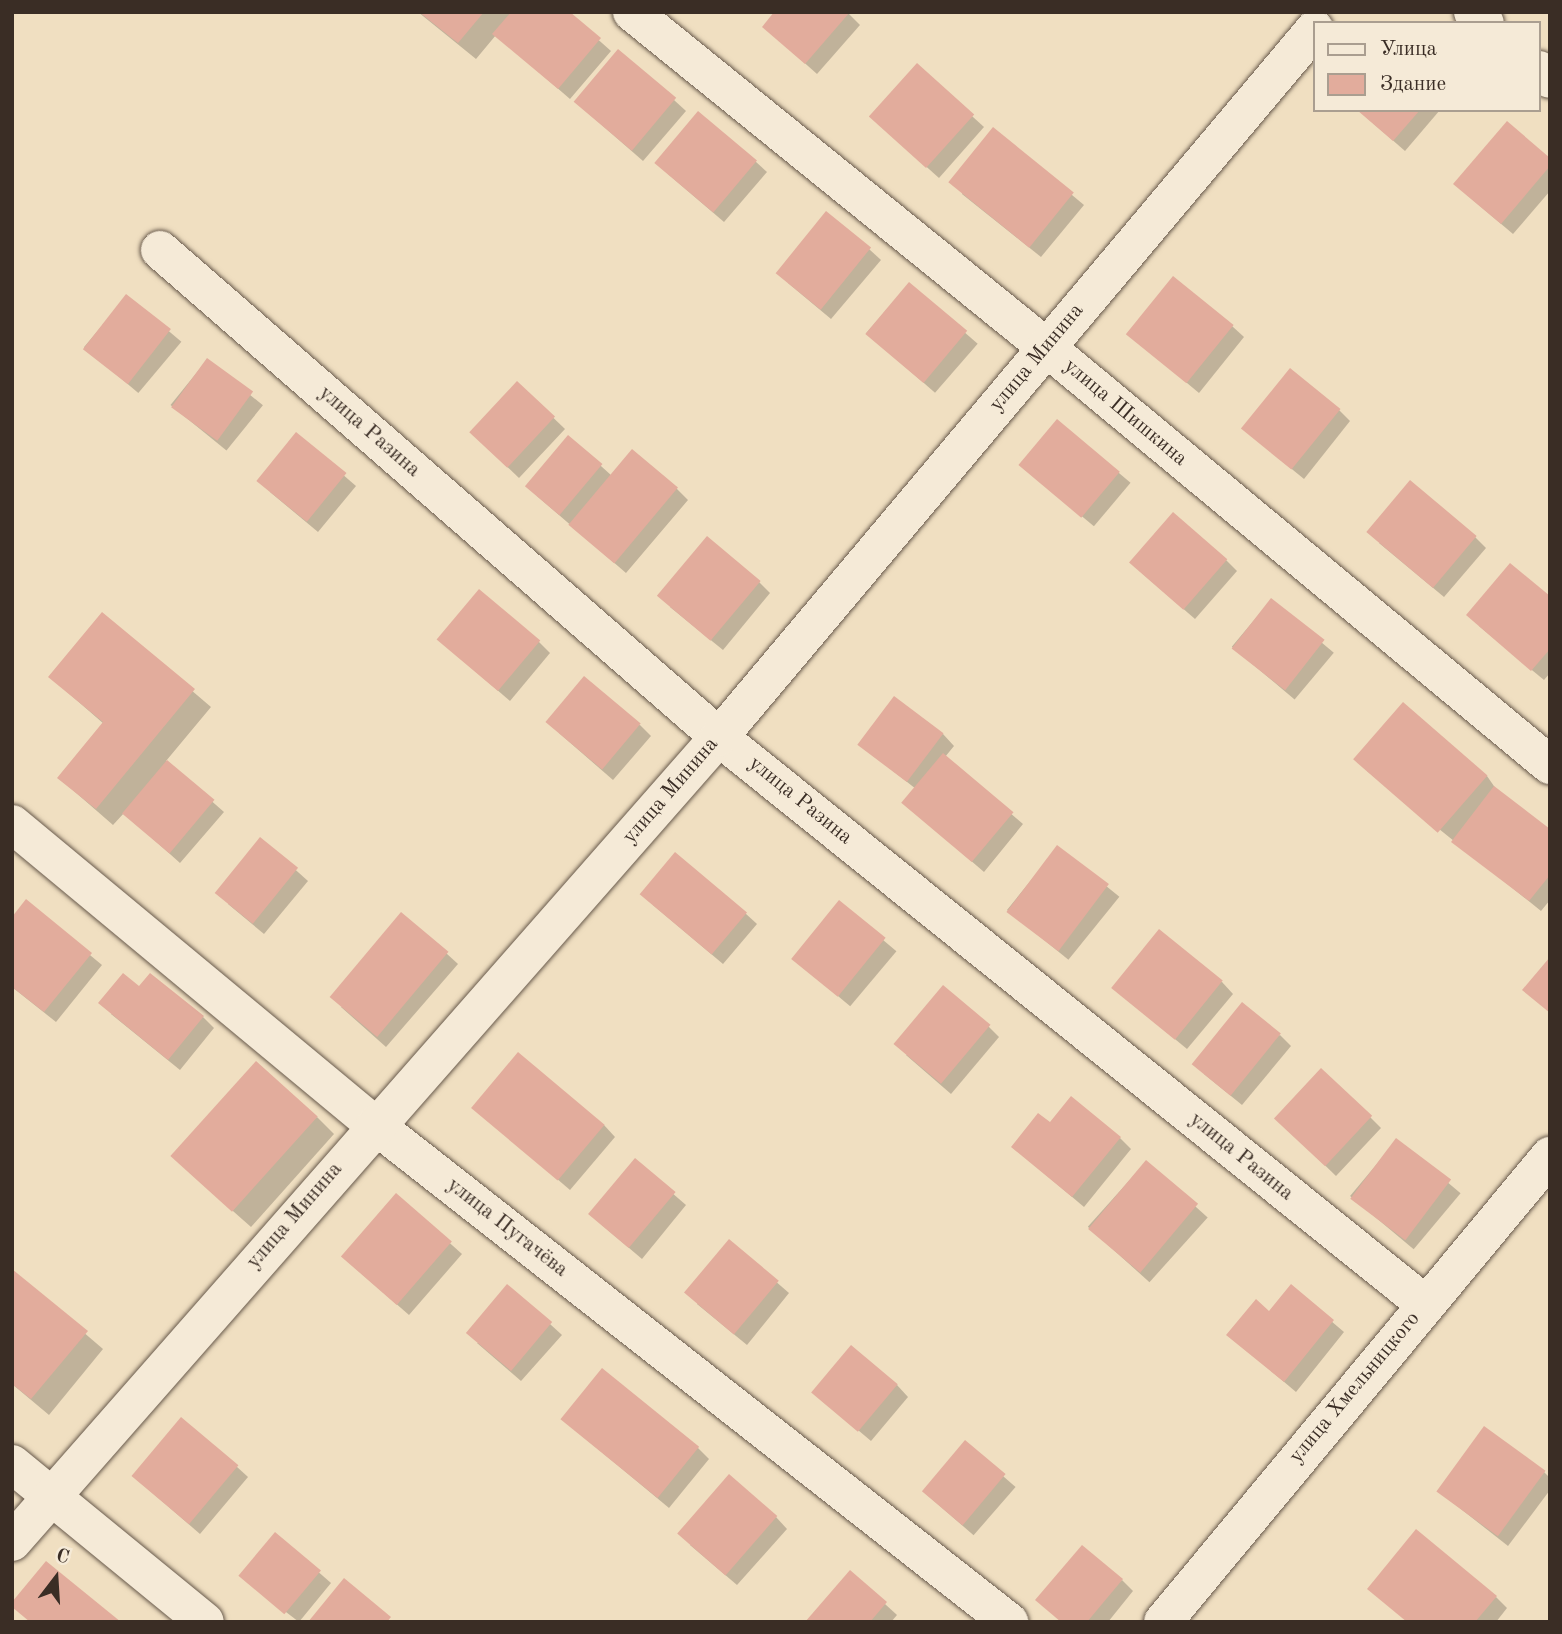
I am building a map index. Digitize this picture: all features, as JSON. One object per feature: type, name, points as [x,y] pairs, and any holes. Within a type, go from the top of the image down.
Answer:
[{"type":"street","name":"улица Шишкина","points":[[632,12],[1046,347],[1550,765]]},
{"type":"street","name":"улица Минина","points":[[12,1542],[375,1125],[719,737],[1314,30]]},
{"type":"street","name":"улица Разина","points":[[160,250],[719,737],[1425,1304]]},
{"type":"street","name":"улица Пугачёва","points":[[12,824],[375,1125],[1009,1622]]},
{"type":"street","name":"улица Хмельницкого","points":[[1163,1622],[1550,1156]]},
{"type":"street","points":[[12,1464],[205,1622]]},
{"type":"building","points":[[419,12],[484,12],[458,43]]},
{"type":"building","points":[[511,12],[570,12],[601,38],[558,89],[492,34]]},
{"type":"building","points":[[774,12],[850,12],[805,64],[762,27]]},
{"type":"building","points":[[618,49],[676,98],[632,151],[574,102]]},
{"type":"building","points":[[917,63],[974,115],[926,168],[869,117]]},
{"type":"building","points":[[698,111],[757,160],[713,213],[654,163]]},
{"type":"building","points":[[1359,112],[1418,112],[1393,141]]},
{"type":"building","points":[[1507,121],[1550,158],[1550,166],[1501,224],[1453,184]]},
{"type":"building","points":[[993,127],[1074,192],[1029,248],[948,182]]},
{"type":"building","points":[[826,211],[871,248],[821,310],[776,273]]},
{"type":"building","points":[[1173,276],[1234,325],[1186,383],[1126,334]]},
{"type":"building","points":[[909,282],[967,331],[924,383],[865,334]]},
{"type":"building","points":[[126,294],[171,329],[128,384],[83,349]]},
{"type":"building","points":[[207,358],[253,392],[217,441],[171,407]]},
{"type":"building","points":[[1290,368],[1341,409],[1291,470],[1241,429]]},
{"type":"building","points":[[517,381],[555,416],[507,468],[469,432]]},
{"type":"building","points":[[1057,419],[1120,472],[1081,518],[1018,465]]},
{"type":"building","points":[[296,432],[347,473],[307,522],[256,481]]},
{"type":"building","points":[[568,435],[602,464],[559,515],[525,486]]},
{"type":"building","points":[[632,449],[678,488],[614,563],[568,525]]},
{"type":"building","points":[[1410,480],[1477,536],[1433,588],[1366,532]]},
{"type":"building","points":[[1173,512],[1227,559],[1183,610],[1129,563]]},
{"type":"building","points":[[707,536],[761,581],[710,641],[657,596]]},
{"type":"building","points":[[1510,563],[1550,596],[1550,649],[1531,671],[1466,615]]},
{"type":"building","points":[[479,589],[540,640],[498,691],[437,640]]},
{"type":"building","points":[[1271,598],[1325,640],[1285,690],[1232,648]]},
{"type":"building","points":[[102,612],[195,689],[96,809],[57,778],[103,722],[48,677]]},
{"type":"building","points":[[584,676],[641,724],[602,770],[545,722]]},
{"type":"building","points":[[894,696],[944,733],[907,782],[857,745]]},
{"type":"building","points":[[1403,702],[1488,775],[1438,833],[1353,759]]},
{"type":"building","points":[[943,753],[1013,812],[972,862],[901,803]]},
{"type":"building","points":[[167,760],[214,800],[169,853],[122,814]]},
{"type":"building","points":[[1494,786],[1550,829],[1550,875],[1529,901],[1451,842]]},
{"type":"building","points":[[260,837],[298,868],[253,924],[215,893]]},
{"type":"building","points":[[1057,845],[1109,884],[1058,951],[1006,912]]},
{"type":"building","points":[[675,852],[747,912],[712,955],[640,894]]},
{"type":"building","points":[[26,899],[92,953],[44,1012],[12,987],[12,917]]},
{"type":"building","points":[[839,900],[886,938],[838,997],[791,959]]},
{"type":"building","points":[[401,912],[448,952],[377,1037],[330,997]]},
{"type":"building","points":[[1159,929],[1223,981],[1175,1040],[1111,988]]},
{"type":"building","points":[[1550,957],[1550,1013],[1522,990]]},
{"type":"building","points":[[123,973],[139,986],[150,973],[204,1016],[168,1060],[98,1003]]},
{"type":"building","points":[[943,985],[990,1025],[941,1084],[894,1044]]},
{"type":"building","points":[[1242,1002],[1281,1033],[1231,1096],[1192,1064]]},
{"type":"building","points":[[518,1052],[605,1125],[558,1181],[471,1108]]},
{"type":"building","points":[[256,1061],[318,1117],[232,1212],[170,1156]]},
{"type":"building","points":[[1321,1068],[1372,1116],[1325,1166],[1274,1118]]},
{"type":"building","points":[[1071,1096],[1121,1137],[1072,1197],[1011,1147],[1038,1113],[1050,1122]]},
{"type":"building","points":[[1396,1138],[1451,1180],[1405,1240],[1350,1199]]},
{"type":"building","points":[[635,1158],[676,1192],[629,1248],[588,1214]]},
{"type":"building","points":[[1146,1160],[1198,1204],[1140,1273],[1088,1229]]},
{"type":"building","points":[[396,1193],[452,1242],[397,1305],[341,1256]]},
{"type":"building","points":[[729,1239],[779,1281],[734,1334],[684,1293]]},
{"type":"building","points":[[12,1269],[88,1331],[31,1399],[12,1384]]},
{"type":"building","points":[[507,1284],[552,1322],[511,1371],[466,1333]]},
{"type":"building","points":[[1291,1284],[1334,1320],[1284,1382],[1226,1335],[1256,1299],[1269,1311]]},
{"type":"building","points":[[851,1345],[898,1384],[858,1432],[811,1392]]},
{"type":"building","points":[[602,1368],[699,1447],[658,1498],[560,1419]]},
{"type":"building","points":[[181,1417],[238,1465],[189,1524],[132,1476]]},
{"type":"building","points":[[1484,1426],[1545,1471],[1498,1536],[1436,1492]]},
{"type":"building","points":[[965,1440],[1006,1474],[963,1525],[922,1491]]},
{"type":"building","points":[[729,1474],[777,1516],[725,1576],[677,1534]]},
{"type":"building","points":[[1416,1529],[1497,1596],[1475,1622],[1407,1622],[1367,1589]]},
{"type":"building","points":[[275,1532],[321,1571],[284,1614],[238,1576]]},
{"type":"building","points":[[1082,1545],[1123,1579],[1087,1622],[1061,1622],[1035,1600]]},
{"type":"building","points":[[46,1561],[121,1622],[30,1622],[12,1607],[12,1602]]},
{"type":"building","points":[[850,1570],[887,1602],[870,1622],[805,1622]]},
{"type":"building","points":[[344,1578],[391,1617],[387,1622],[308,1622]]}]
